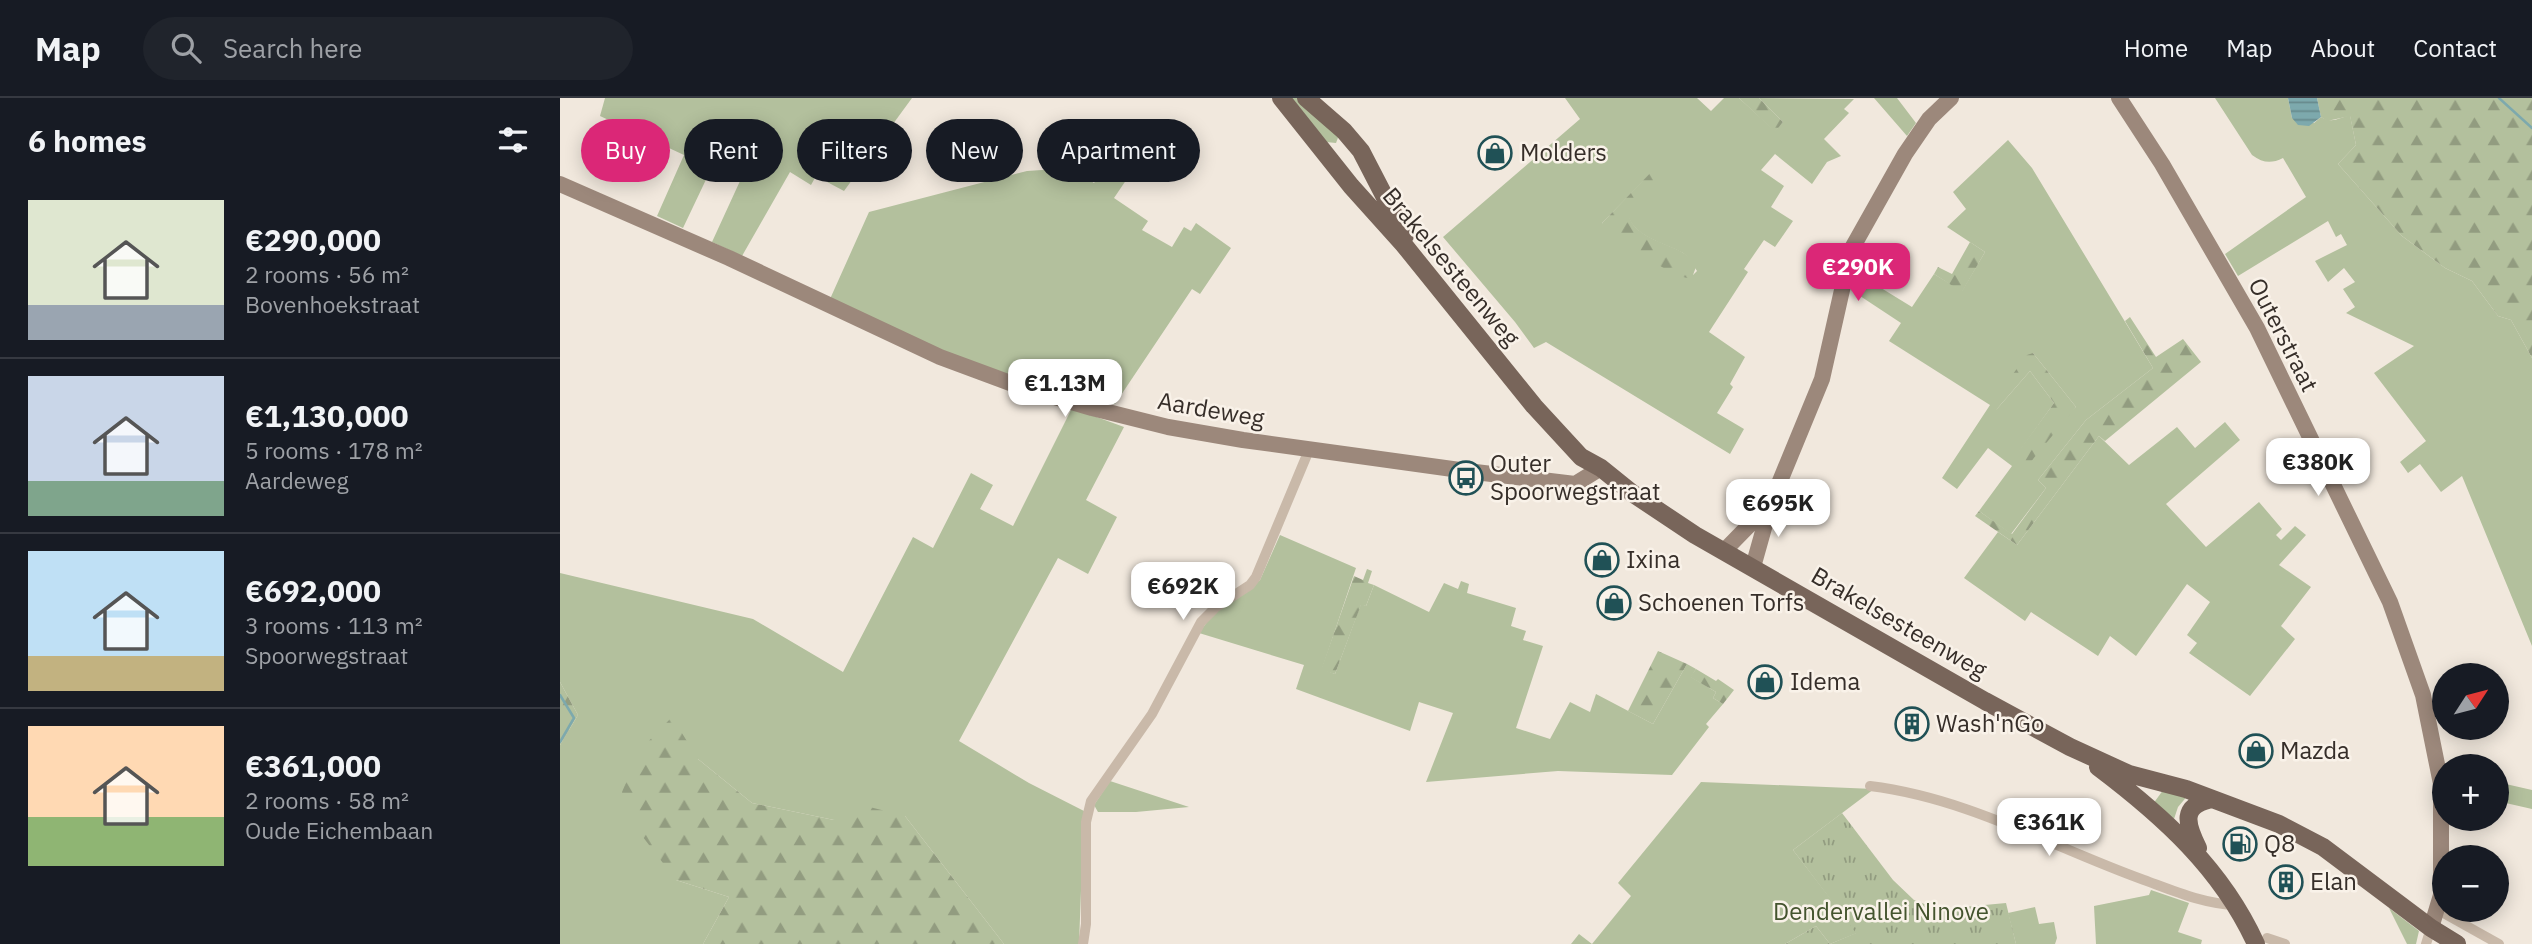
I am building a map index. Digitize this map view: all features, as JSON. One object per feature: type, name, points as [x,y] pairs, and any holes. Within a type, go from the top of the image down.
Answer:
[{"type":"main road","name":"Brakelsesteenweg","points":[[1281,98],[1534,405],[1581,457],[1601,468],[1665,515],[1724,551],[2070,747],[2129,774],[2186,789],[2279,824],[2323,847],[2428,936],[2457,944]]},
{"type":"main road","name":"Brakelsesteenweg","points":[[1306,98],[1361,150],[1401,229],[1426,265],[1511,370],[1544,407],[1578,439],[1601,468]]},
{"type":"main road","points":[[1324,152],[1336,155],[1343,152],[1349,143],[1348,136]]},
{"type":"main road","name":"Brakelsesteenweg","points":[[1351,186],[1349,177],[1354,169],[1361,167],[1372,170]]},
{"type":"main road","name":"Brakelsesteenweg","points":[[2070,747],[2149,805],[2204,860]]},
{"type":"main road","points":[[2213,800],[2195,806],[2188,818],[2188,827],[2204,860],[2262,941]]},
{"type":"street","points":[[1753,566],[1771,503],[1822,379],[1851,250],[1905,154],[1929,119],[1951,98]]},
{"type":"street","name":"Outerstraat","points":[[2119,98],[2162,164],[2257,328],[2390,602],[2423,695],[2441,784],[2442,845]]},
{"type":"street","name":"Aardeweg","points":[[560,184],[729,258],[940,357],[1021,387],[1146,422],[1309,450],[1575,484],[1601,468]]},
{"type":"street","points":[[1083,944],[1086,924],[1086,822],[1091,801],[1152,714],[1202,622],[1216,607],[1250,585],[1256,577],[1309,450]]},
{"type":"street","points":[[1724,551],[1771,503]]},
{"type":"street","points":[[1870,786],[1910,791],[1973,810],[2120,872],[2207,902],[2236,905]]},
{"type":"street","points":[[2460,922],[2499,944]]},
{"type":"street","points":[[2262,941],[2285,944]]},
{"type":"green space","points":[[605,98],[912,98],[897,119],[797,119],[797,176],[790,172],[742,256],[712,242],[740,182],[783,182],[783,119],[684,119],[684,155],[670,148],[670,119],[606,119],[600,116]]},
{"type":"green space","points":[[1290,98],[1299,98],[1339,135],[1336,143],[1326,142]]},
{"type":"green space","points":[[1565,98],[1697,98],[1711,111],[1724,98],[1739,98],[1775,131],[1783,122],[1759,98],[1854,99],[1844,109],[1849,113],[1824,139],[1841,156],[1827,162],[1812,184],[1775,154],[1761,170],[1784,186],[1771,207],[1793,221],[1775,247],[1764,240],[1744,269],[1748,272],[1709,332],[1745,357],[1730,384],[1733,387],[1717,413],[1744,429],[1730,454],[1546,342],[1534,348],[1443,237],[1580,119]],"holes":[[[1658,166],[1639,198],[1627,211],[1634,227],[1649,238],[1685,255],[1697,271],[1693,275],[1602,223]]]},
{"type":"green space","points":[[1739,98],[1759,98],[1783,122],[1775,132]]},
{"type":"green space","points":[[1874,98],[1897,98],[1916,123],[1907,136]]},
{"type":"green space","points":[[2215,98],[2288,98],[2292,118],[2314,123],[2321,117],[2332,120],[2350,115],[2356,145],[2338,164],[2402,236],[2445,268],[2472,281],[2498,316],[2511,320],[2532,358],[2532,646],[2462,476],[2441,492],[2420,464],[2408,473],[2400,462],[2426,441],[2374,373],[2414,346],[2346,313],[2355,307],[2343,289],[2355,282],[2344,268],[2328,282],[2315,261],[2347,245],[2341,234],[2336,237],[2328,221],[2238,276],[2225,254],[2306,197],[2283,158],[2267,162],[2252,155]]},
{"type":"green space","points":[[2317,98],[2532,98],[2532,358],[2511,320],[2498,316],[2472,281],[2445,268],[2402,236],[2338,164],[2356,145],[2350,116],[2327,121],[2321,117]]},
{"type":"green space","points":[[2008,140],[2032,168],[2153,368],[2086,420],[2038,480],[2046,488],[2011,534],[1979,511],[2012,466],[1988,448],[1957,489],[1942,478],[1990,405],[1889,341],[1901,323],[1851,290],[1855,272],[1912,307],[1934,274],[1962,291],[1985,252],[1947,227],[1966,209],[1953,192]],"holes":[[[2033,353],[2076,407],[2016,456],[2054,403],[2030,371],[1996,410]]]},
{"type":"green space","points":[[684,155],[684,182],[705,182],[683,228],[657,216]]},
{"type":"green space","points":[[1658,165],[1668,173],[1628,211],[1630,220],[1642,233],[1689,258],[1696,267],[1693,275],[1687,278],[1676,275],[1611,238],[1602,223]]},
{"type":"green space","points":[[1037,170],[1037,182],[1125,182],[1114,198],[1148,221],[1142,230],[1172,247],[1184,227],[1191,231],[1196,223],[1231,248],[1200,294],[1192,289],[1115,404],[1036,384],[940,350],[830,299],[869,212],[985,182],[1023,182],[1023,172],[1027,171]]},
{"type":"green space","points":[[827,182],[851,182],[844,191]]},
{"type":"green space","points":[[1970,242],[1985,252],[1962,292],[1934,274],[1938,267],[1952,274]]},
{"type":"green space","points":[[2130,317],[2156,357],[2183,339],[2201,362],[2105,441],[2099,436],[2017,545],[1975,516],[1979,511],[2012,534],[2046,488],[2038,480],[2086,420],[2153,368],[2125,321]]},
{"type":"green space","points":[[2033,353],[2076,407],[2029,464],[2015,456],[2054,403],[2030,371],[1996,410],[1990,405],[2027,355]]},
{"type":"green space","points":[[1072,408],[1124,427],[1086,500],[1117,517],[1088,574],[1058,558],[959,741],[1029,783],[1084,811],[1079,944],[1004,944],[905,816],[834,820],[752,803],[698,759],[676,880],[729,897],[703,944],[560,944],[560,745],[578,715],[560,682],[560,573],[753,619],[843,672],[913,537],[933,548],[971,473],[993,485],[980,509],[1013,526]]},
{"type":"green space","points":[[2225,422],[2240,440],[2166,504],[2206,547],[2259,502],[2282,529],[2276,535],[2281,540],[2295,526],[2306,535],[2279,565],[2311,587],[2281,626],[2295,639],[2250,696],[2189,653],[2197,643],[2187,635],[2210,602],[2187,584],[2136,656],[2110,636],[2098,656],[2031,612],[2025,621],[1964,578],[1998,532],[2017,545],[2099,436],[2129,465],[2177,427],[2195,448]]},
{"type":"green space","points":[[1280,535],[1356,568],[1322,669],[1335,674],[1361,604],[1366,606],[1374,585],[1429,612],[1444,583],[1458,589],[1461,581],[1469,584],[1467,593],[1516,608],[1511,626],[1526,631],[1523,640],[1543,646],[1516,728],[1550,739],[1570,702],[1590,712],[1596,694],[1653,724],[1687,664],[1696,669],[1691,677],[1716,692],[1713,698],[1723,704],[1706,724],[1709,727],[1672,775],[1558,771],[1426,782],[1453,713],[1419,702],[1410,731],[1296,689],[1304,665],[1199,633],[1215,611],[1260,580]]},
{"type":"green space","points":[[1367,569],[1372,571],[1368,583],[1374,585],[1366,606],[1361,605],[1335,674],[1321,670],[1354,576],[1363,580]]},
{"type":"green space","points":[[1658,651],[1687,664],[1653,724],[1628,711]]},
{"type":"green space","points":[[1696,669],[1734,690],[1723,704],[1713,698],[1716,692],[1690,677]]},
{"type":"green space","points":[[560,682],[578,715],[560,745]]},
{"type":"green space","points":[[672,717],[698,759],[752,803],[834,820],[858,804],[905,816],[1004,944],[703,944],[729,897],[676,880],[626,815],[622,792],[639,751]]},
{"type":"green space","points":[[1110,781],[1189,807],[1098,812],[1094,805]]},
{"type":"green space","points":[[1701,782],[1874,789],[1793,850],[1857,933],[1830,944],[1816,926],[1785,944],[1592,944],[1631,896],[1618,883]]},
{"type":"green space","points":[[2509,785],[2532,790],[2532,809],[2509,804]]},
{"type":"green space","points":[[2166,786],[2189,794],[2178,807],[2174,819],[2153,804]]},
{"type":"green space","name":"Dendervallei Ninove","points":[[1842,813],[1893,880],[1914,900],[1927,905],[1931,910],[2006,903],[2016,944],[1830,944],[1856,933],[1793,850]]},
{"type":"green space","points":[[2151,890],[2189,903],[2178,932],[2202,940],[2201,944],[2096,944],[2094,906],[2149,895]]},
{"type":"green space","points":[[2035,907],[2039,924],[2054,922],[2057,938],[2055,944],[2016,944],[2008,913]]},
{"type":"green space","points":[[2389,908],[2419,931],[2416,944],[2407,944]]},
{"type":"green space","points":[[1816,926],[1830,944],[1785,944]]},
{"type":"green space","points":[[1579,934],[1592,944],[1571,944]]},
{"type":"water","points":[[2288,98],[2317,98],[2321,117],[2309,126],[2298,125],[2292,118]]},
{"type":"waterway","points":[[2499,98],[2532,128]]},
{"type":"waterway","points":[[560,695],[574,718],[560,742]]},
{"type":"place","name":"Molders","points":[[1495,153]]},
{"type":"place","name":"Outer Spoorwegstraat","points":[[1466,478]]},
{"type":"place","name":"Ixina","points":[[1602,560]]},
{"type":"place","name":"Schoenen Torfs","points":[[1614,603]]},
{"type":"place","name":"Idema","points":[[1765,682]]},
{"type":"place","name":"Wash'nGo","points":[[1912,724]]},
{"type":"place","name":"Mazda","points":[[2256,751]]},
{"type":"place","name":"Q8","points":[[2240,844]]},
{"type":"place","name":"Elan","points":[[2286,882]]}]
